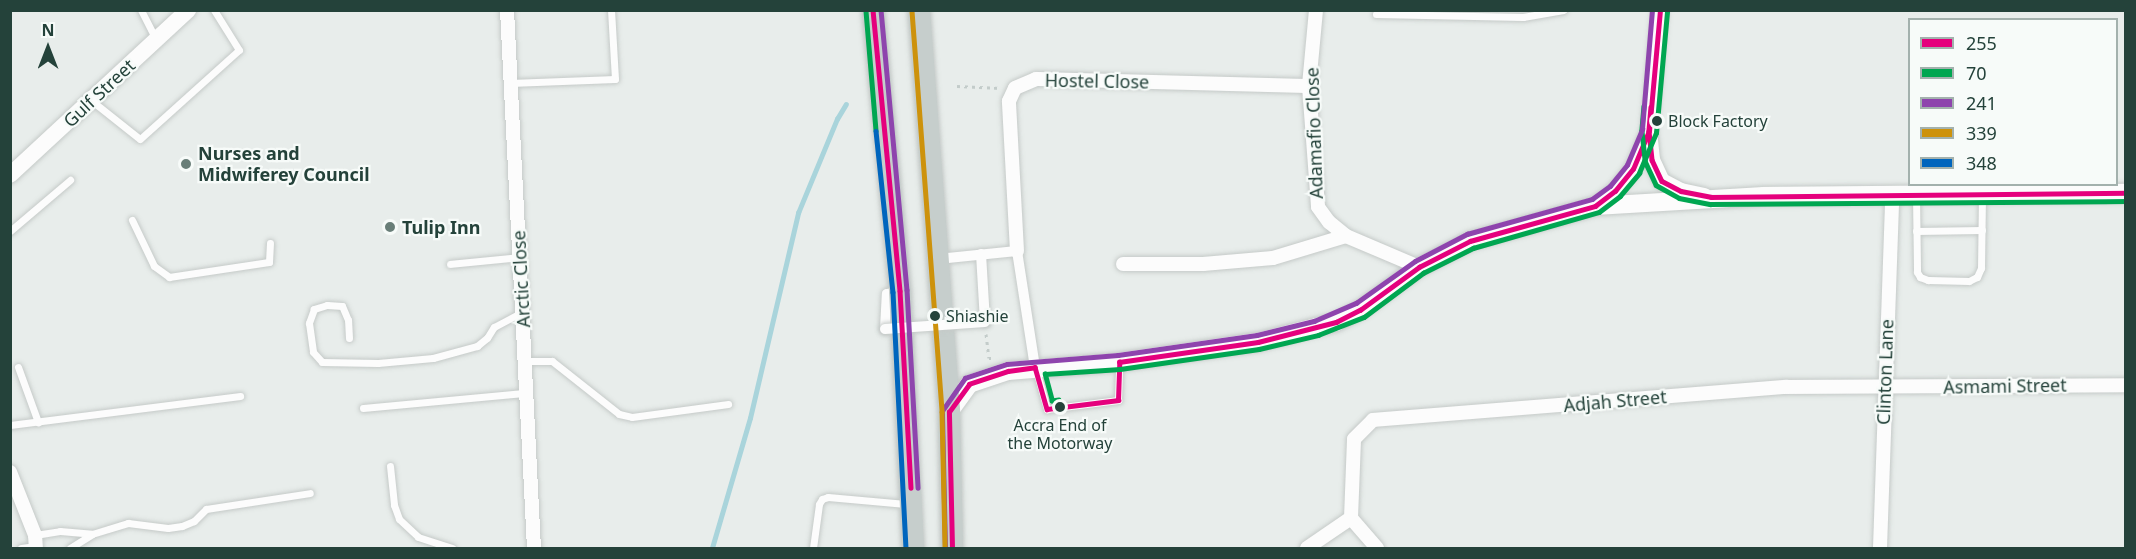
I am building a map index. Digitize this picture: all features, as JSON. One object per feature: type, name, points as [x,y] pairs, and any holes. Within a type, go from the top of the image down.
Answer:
[{"type":"highway","points":[[873,10],[900,291],[895,360],[912,505],[913,549]]},
{"type":"highway","points":[[919,10],[949,412],[952,549]]},
{"type":"main road","points":[[949,412],[965,388],[977,379],[1035,367],[1119,362],[1258,342],[1336,322],[1360,310],[1419,267],[1470,241],[1595,206],[1711,197],[2126,193]]},
{"type":"street","name":"Gulf Street","points":[[10,175],[188,10]]},
{"type":"street","name":"Arctic Close","points":[[507,10],[534,549]]},
{"type":"street","name":"Adamafio Close","points":[[1316,10],[1309,86],[1318,207],[1329,222],[1346,236],[1419,267]]},
{"type":"street","points":[[1660,10],[1649,131],[1652,160],[1662,181],[1681,191],[1711,197]]},
{"type":"street","name":"Hostel Close","points":[[1015,88],[1036,79],[1309,86]]},
{"type":"street","points":[[1015,88],[1009,101],[1017,251],[1035,367]]},
{"type":"street","points":[[1595,206],[1615,191],[1633,169],[1649,131]]},
{"type":"street","name":"Clinton Lane","points":[[1880,549],[1892,196]]},
{"type":"street","points":[[1122,264],[1203,264],[1273,258],[1346,236]]},
{"type":"street","points":[[938,259],[1017,251]]},
{"type":"street","points":[[900,291],[887,294],[885,329],[985,322],[981,254]]},
{"type":"street","name":"Asmami Street","points":[[1884,388],[2126,386]]},
{"type":"street","name":"Adjah Street","points":[[1351,518],[1354,439],[1373,420],[1786,387],[1884,388]]},
{"type":"street","points":[[11,474],[35,543]]},
{"type":"street","points":[[1307,549],[1351,518],[1377,549]]},
{"type":"lane","points":[[141,10],[156,40]]},
{"type":"lane","points":[[91,100],[140,139],[239,50],[214,10]]},
{"type":"lane","points":[[510,83],[615,79],[611,10]]},
{"type":"lane","points":[[1376,15],[1523,16],[1563,10]]},
{"type":"lane","points":[[10,231],[70,180]]},
{"type":"lane","points":[[1916,196],[1917,272],[1920,277],[1928,280],[1969,281],[1977,277],[1981,268],[1982,195]]},
{"type":"lane","points":[[132,220],[154,266],[169,277],[269,262],[270,243]]},
{"type":"lane","points":[[1916,231],[1982,230]]},
{"type":"lane","points":[[450,264],[520,257]]},
{"type":"lane","points":[[349,338],[348,320],[342,306],[327,305],[314,309],[309,323],[313,352],[322,362],[378,363],[433,358],[477,346],[487,338],[494,327],[522,312]]},
{"type":"lane","points":[[525,361],[552,361],[619,414],[632,417],[728,404]]},
{"type":"lane","points":[[1035,367],[1047,409],[1118,400],[1119,362]]},
{"type":"lane","points":[[18,367],[38,422]]},
{"type":"lane","points":[[363,408],[526,393]]},
{"type":"lane","points":[[10,425],[240,396]]},
{"type":"lane","points":[[390,466],[394,505],[399,519],[418,537],[452,549]]},
{"type":"lane","points":[[70,549],[92,534],[128,523],[168,528],[182,526],[194,521],[206,509],[310,492]]},
{"type":"lane","points":[[813,549],[819,504],[822,499],[828,497],[912,505]]},
{"type":"lane","points":[[21,549],[60,531],[92,534]]},
{"type":"path","points":[[957,86],[1015,88]]},
{"type":"path","points":[[985,322],[989,358],[998,358]]},
{"type":"waterway","points":[[712,548],[750,418],[798,213],[837,119],[846,104]]},
{"type":"transit line","name":"255","points":[[873,10],[900,291],[911,488]]},
{"type":"transit line","name":"241","points":[[881,10],[907,290],[918,488]]},
{"type":"transit line","name":"241","points":[[945,548],[942,411],[965,378],[1007,364],[1118,355],[1257,335],[1314,321],[1356,303],[1415,261],[1467,234],[1592,199],[1610,186],[1627,165],[1642,129],[1652,10]]},
{"type":"transit line","name":"255","points":[[952,548],[949,412],[969,384],[1008,371],[1035,367],[1047,409],[1118,400],[1119,362],[1258,342],[1336,322],[1360,310],[1419,267],[1470,241],[1595,206],[1615,191],[1633,169],[1649,131],[1660,10]]},
{"type":"transit line","name":"70","points":[[866,11],[876,131]]},
{"type":"transit line","name":"339","points":[[912,11],[942,412],[945,548]]},
{"type":"transit line","name":"70","points":[[1059,400],[1052,401],[1045,374],[1120,369],[1259,349],[1318,335],[1364,317],[1423,273],[1473,248],[1599,212],[1620,196],[1639,173],[1656,133],[1667,11]]},
{"type":"transit line","name":"70","points":[[1644,106],[1642,131],[1645,161],[1656,185],[1679,198],[1710,204],[2126,201]]},
{"type":"transit line","name":"255","points":[[1651,107],[1649,131],[1652,160],[1662,181],[1681,191],[1711,197],[2126,193]]},
{"type":"transit line","name":"348","points":[[876,131],[893,292],[906,548]]},
{"type":"place","name":"Block Factory","points":[[1657,121]]},
{"type":"place","name":"Nurses and Midwiferey Council","points":[[186,164]]},
{"type":"place","name":"Tulip Inn","points":[[390,227]]},
{"type":"place","name":"Shiashie","points":[[935,316]]},
{"type":"place","name":"Accra End of the Motorway","points":[[1060,407]]}]
